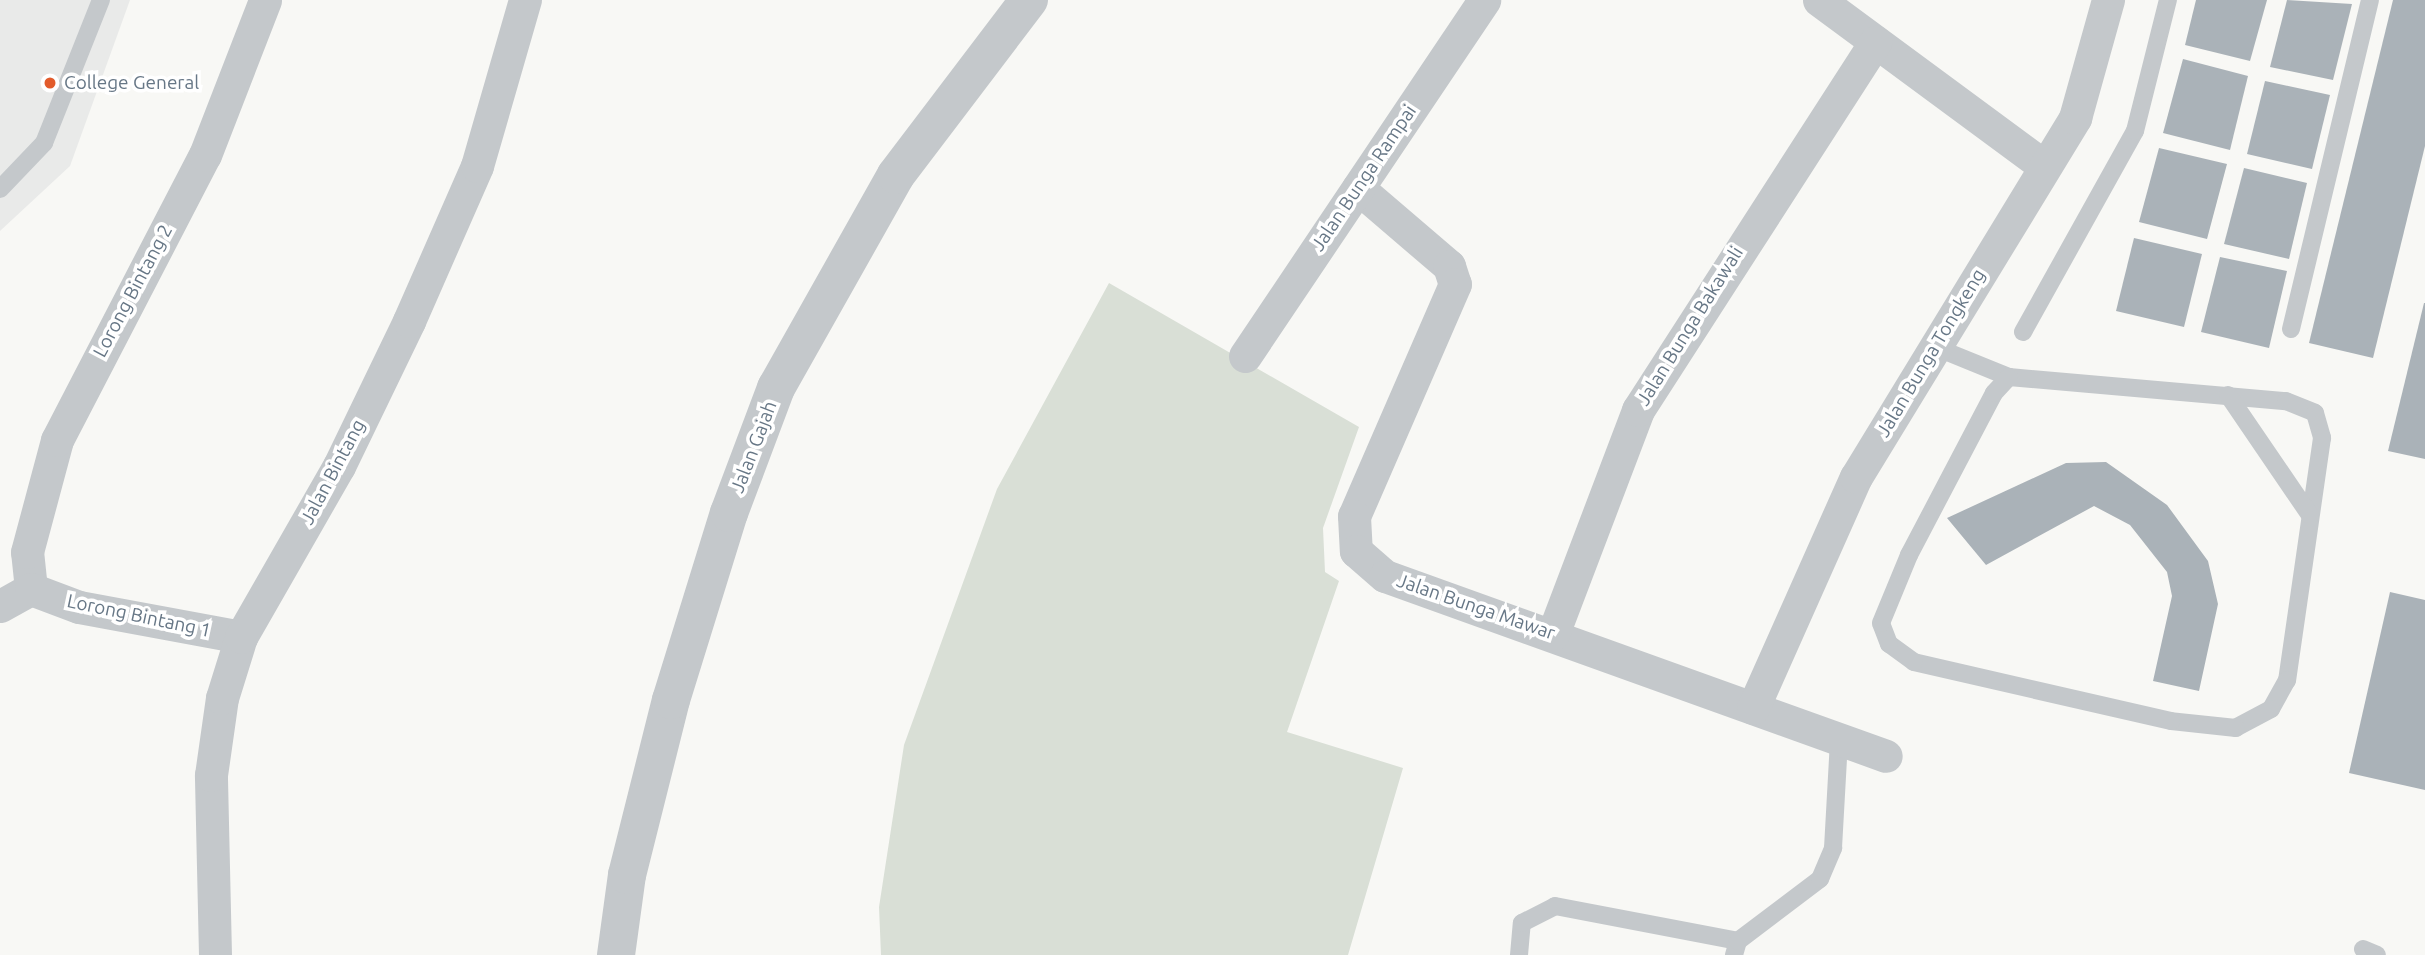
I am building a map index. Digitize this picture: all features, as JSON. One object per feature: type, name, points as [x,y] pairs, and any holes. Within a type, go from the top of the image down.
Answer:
[{"type":"street","name":"Lorong Bintang 2","points":[[30,589],[27,552],[57,440],[205,155],[265,0]]},
{"type":"street","name":"Jalan Bintang","points":[[215,955],[211,775],[222,698],[242,637],[339,466],[409,321],[477,166],[525,0]]},
{"type":"street","name":"Jalan Gajah","points":[[616,955],[627,875],[671,700],[729,513],[776,388],[896,175],[1029,0]]},
{"type":"street","name":"Jalan Bunga Rampai","points":[[1245,356],[1484,0]]},
{"type":"street","points":[[1819,0],[2045,166]]},
{"type":"street","name":"Jalan Bunga Tongkeng","points":[[1753,708],[1856,477],[2045,166],[2085,92],[2108,0]]},
{"type":"street","name":"Jalan Bunga Bakawali","points":[[1553,634],[1644,399],[1875,42]]},
{"type":"street","name":"Jalan Bunga Mawar","points":[[1358,188],[1449,266],[1455,284],[1354,516],[1356,551],[1385,576],[1553,634],[1886,756]]},
{"type":"street","points":[[0,606],[30,589]]},
{"type":"street","name":"Lorong Bintang 1","points":[[30,589],[79,607],[242,637]]},
{"type":"lane","points":[[0,189],[44,143],[101,0]]},
{"type":"lane","points":[[2023,332],[2135,131],[2168,0]]},
{"type":"lane","points":[[2291,329],[2370,0]]},
{"type":"lane","points":[[1935,347],[2009,377],[2286,401],[2315,412],[2322,438],[2287,680],[2271,709],[2236,728],[2171,721],[1914,662],[1889,644],[1881,623],[1948,475],[2009,377]]},
{"type":"lane","points":[[2228,395],[2310,515]]},
{"type":"lane","points":[[1519,955],[1522,923],[1555,906],[1736,948],[1820,878],[1833,848],[1839,740]]},
{"type":"shaded area","name":"College General","points":[[0,0],[130,0],[70,166],[0,231]]},
{"type":"shaded area","points":[[1109,283],[1359,427],[1323,528],[1325,572],[1339,581],[1287,732],[1403,768],[1348,955],[881,955],[879,907],[904,745],[997,489]]},
{"type":"building","points":[[2196,0],[2267,0],[2250,61],[2185,45]]},
{"type":"building","points":[[2287,0],[2352,4],[2333,80],[2270,67]]},
{"type":"building","points":[[2393,0],[2425,0],[2425,146],[2373,358],[2309,343]]},
{"type":"building","points":[[2183,59],[2248,76],[2230,150],[2163,133]]},
{"type":"building","points":[[2265,81],[2330,95],[2312,169],[2247,154]]},
{"type":"building","points":[[2159,148],[2227,164],[2207,239],[2139,222]]},
{"type":"building","points":[[2244,168],[2307,183],[2289,259],[2224,244]]},
{"type":"building","points":[[2134,238],[2202,254],[2184,327],[2116,311]]},
{"type":"building","points":[[2220,257],[2287,271],[2269,348],[2201,332]]},
{"type":"building","points":[[2425,303],[2425,459],[2388,451]]},
{"type":"building","points":[[2106,462],[2167,505],[2208,561],[2218,604],[2199,691],[2153,681],[2172,596],[2167,572],[2130,525],[2094,506],[1986,565],[1947,518],[2066,463]]},
{"type":"building","points":[[2390,592],[2425,600],[2425,790],[2349,773]]},
{"type":"place","name":"College General","points":[[50,83]]}]
